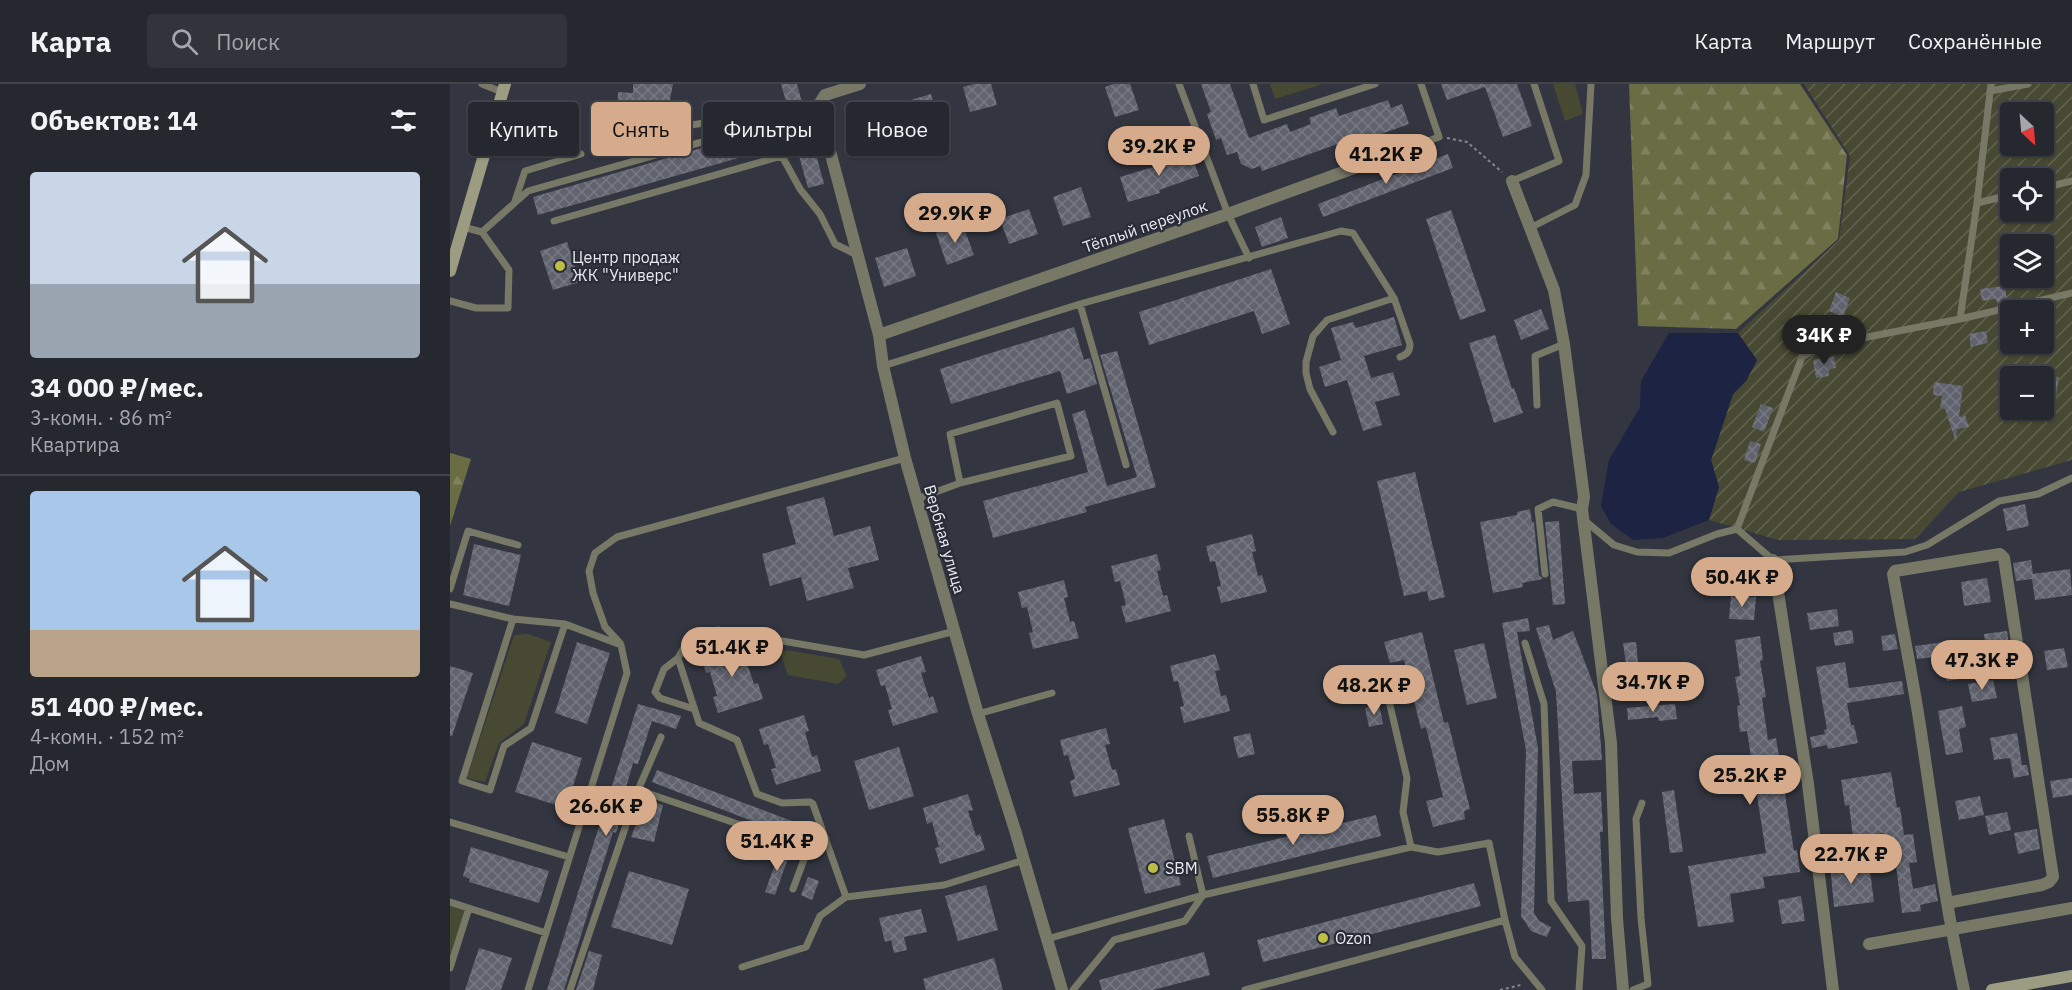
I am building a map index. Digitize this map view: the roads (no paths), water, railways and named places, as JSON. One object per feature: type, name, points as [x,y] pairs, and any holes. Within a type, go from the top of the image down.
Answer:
[{"type":"main road","points":[[450,271],[504,88]]},
{"type":"main road","points":[[1992,990],[2072,976]]},
{"type":"street","name":"Вербная улица","points":[[860,84],[825,95],[818,106],[879,335],[883,366],[905,458],[978,714],[1062,990]]},
{"type":"street","name":"Тёплый переулок","points":[[879,335],[1228,214],[1420,144]]},
{"type":"street","points":[[1512,181],[1554,290],[1564,344],[1584,496],[1583,514],[1611,743],[1617,918],[1623,990]]},
{"type":"street","points":[[1947,903],[2042,885],[2049,882],[2053,876],[2004,558],[2000,554],[1895,571],[1893,574],[1920,730],[1950,929],[1964,990]]},
{"type":"street","points":[[1773,560],[1808,784],[1833,990]]},
{"type":"street","points":[[1869,944],[2072,908]]},
{"type":"lane","points":[[482,84],[504,88]]},
{"type":"lane","points":[[1179,84],[1228,214],[1249,258]]},
{"type":"lane","points":[[1253,84],[1264,120],[1375,84]]},
{"type":"lane","points":[[1420,144],[1438,137],[1421,84]]},
{"type":"lane","points":[[1512,181],[1558,161],[1534,84]]},
{"type":"lane","points":[[1530,228],[1575,205],[1586,175],[1591,84]]},
{"type":"lane","points":[[1960,319],[1977,203],[1990,87],[2028,84]]},
{"type":"lane","points":[[482,232],[528,190],[703,142]]},
{"type":"lane","points":[[515,201],[525,171],[581,154]]},
{"type":"lane","points":[[554,221],[782,156],[800,189],[820,214],[835,244],[859,257]]},
{"type":"lane","points":[[2054,185],[2072,181]]},
{"type":"lane","points":[[1977,203],[2000,197]]},
{"type":"lane","points":[[450,301],[476,308],[508,308],[509,270],[482,232],[463,227]]},
{"type":"lane","points":[[883,366],[1080,304],[1341,231],[1353,233],[1394,298],[1410,344],[1407,354],[1400,357]]},
{"type":"lane","points":[[1737,529],[1802,357],[1821,346],[1960,319],[2072,293]]},
{"type":"lane","points":[[1333,432],[1310,389],[1306,374],[1306,362],[1313,336],[1327,320],[1394,298]]},
{"type":"lane","points":[[1080,304],[1126,465]]},
{"type":"lane","points":[[1537,405],[1535,356],[1564,344]]},
{"type":"lane","points":[[917,499],[960,483],[1071,456],[1058,403],[950,434],[960,483]]},
{"type":"lane","points":[[528,990],[627,673],[621,645],[605,627],[592,593],[590,571],[595,553],[617,537],[905,458]]},
{"type":"lane","points":[[1737,529],[1773,560],[1905,552],[1927,545],[1999,501],[2038,494],[2072,478]]},
{"type":"lane","points":[[1545,574],[1538,509],[1553,502],[1583,514],[1614,545],[1637,552],[1669,553],[1717,534],[1737,529]]},
{"type":"lane","points":[[450,589],[468,531],[518,545]]},
{"type":"lane","points":[[450,604],[513,619],[565,624],[621,645]]},
{"type":"lane","points":[[513,619],[462,781],[490,790],[504,746],[531,728],[565,624]]},
{"type":"lane","points":[[694,709],[660,698],[655,692],[664,669],[678,658],[689,639],[718,630],[864,656],[955,631]]},
{"type":"lane","points":[[1525,643],[1544,704],[1551,901],[1582,946],[1579,990]]},
{"type":"lane","points":[[678,658],[699,723],[737,740],[757,794],[782,803],[810,802],[813,804],[846,897]]},
{"type":"lane","points":[[1386,688],[1407,777],[1403,812],[1411,847]]},
{"type":"lane","points":[[978,714],[1052,693]]},
{"type":"lane","points":[[570,990],[638,790],[661,737]]},
{"type":"lane","points":[[638,790],[785,840]]},
{"type":"lane","points":[[1633,990],[1648,984],[1641,918],[1636,819],[1642,803]]},
{"type":"lane","points":[[450,822],[569,857]]},
{"type":"lane","points":[[1073,990],[1114,940],[1185,921],[1203,895],[1190,836]]},
{"type":"lane","points":[[793,889],[809,846],[826,839]]},
{"type":"lane","points":[[1047,939],[1203,895],[1411,847],[1438,852],[1489,843],[1515,957],[1542,990]]},
{"type":"lane","points":[[742,967],[806,947],[820,916],[846,897],[944,885],[1024,860]]},
{"type":"lane","points":[[450,902],[546,933]]},
{"type":"lane","points":[[450,968],[469,908]]},
{"type":"lane","points":[[1245,990],[1505,920]]},
{"type":"water","points":[[1669,333],[1738,333],[1757,360],[1746,381],[1733,394],[1711,460],[1719,487],[1709,520],[1663,538],[1633,540],[1611,524],[1601,506],[1609,460],[1640,407],[1641,381]]},
{"type":"place","name":"Центр продаж ЖК \"Универс\"","points":[[560,266]]},
{"type":"place","name":"SBM","points":[[1153,868]]},
{"type":"place","name":"Ozon","points":[[1323,938]]}]
